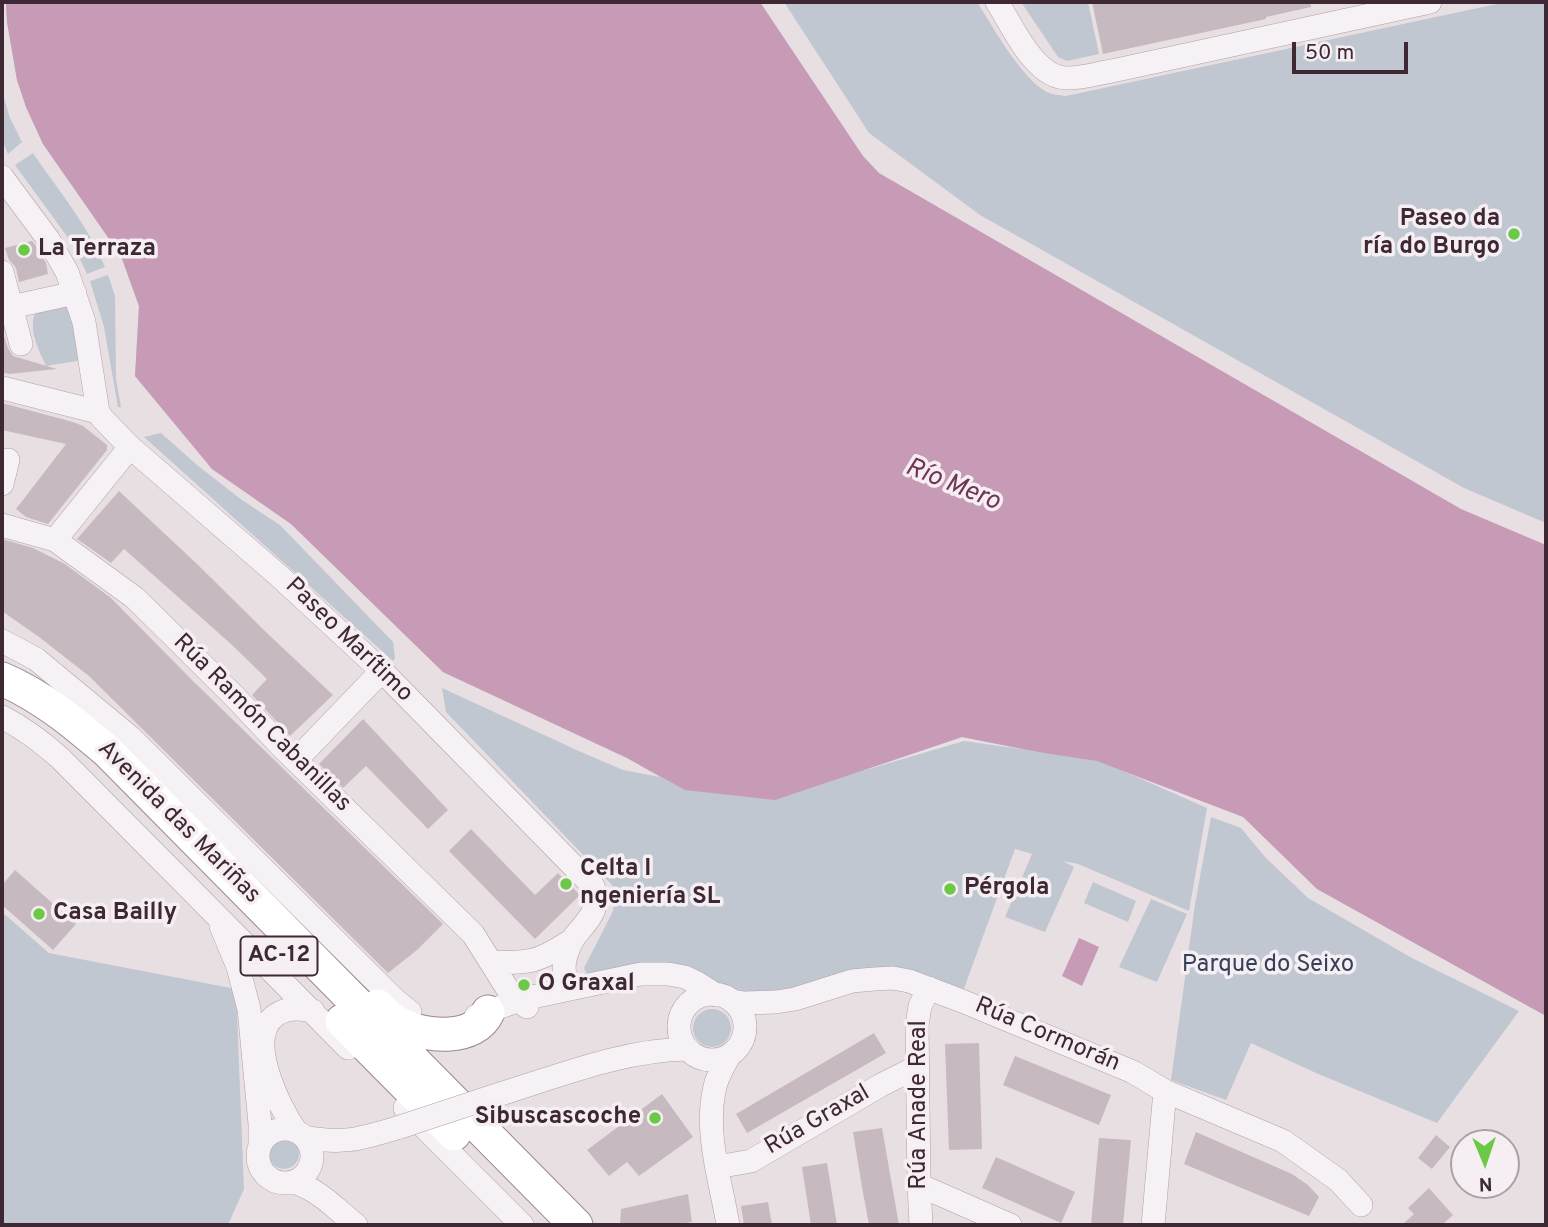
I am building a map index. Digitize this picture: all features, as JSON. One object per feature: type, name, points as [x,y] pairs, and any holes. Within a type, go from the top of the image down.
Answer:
[{"type":"highway","name":"Avenida das Mariñas","points":[[2,680],[35,695],[58,710],[107,751],[576,1225]]},
{"type":"highway","name":"Avenida das Mariñas","points":[[2,702],[36,720],[85,761],[546,1225]]},
{"type":"highway","points":[[225,869],[253,886],[292,920],[382,1010],[403,1026],[418,1031],[451,1034],[476,1027],[503,1007]]},
{"type":"street","points":[[997,2],[1036,64],[1055,77],[1069,78],[1430,2]]},
{"type":"street","points":[[2,388],[99,412],[84,321],[75,293],[48,239],[3,182]]},
{"type":"street","points":[[2,272],[21,344]]},
{"type":"street","points":[[11,307],[75,293]]},
{"type":"street","name":"Paseo Marítimo","points":[[99,412],[130,447],[278,575],[383,672],[593,886],[596,900],[594,910],[572,940],[565,960],[563,972],[572,988]]},
{"type":"street","points":[[55,540],[130,447]]},
{"type":"street","points":[[2,484],[8,460]]},
{"type":"street","name":"Rúa Ramón Cabanillas","points":[[2,525],[55,540],[135,598],[472,934],[491,962]]},
{"type":"street","points":[[2,641],[36,659],[130,737],[403,1008],[419,1017],[451,1023],[572,988],[641,974],[685,977],[738,1007],[745,1023],[745,1032],[718,1078],[712,1107],[713,1140],[728,1225]]},
{"type":"street","points":[[296,760],[383,672]]},
{"type":"street","points":[[2,717],[60,758],[522,1225]]},
{"type":"street","points":[[195,894],[221,926],[244,988],[249,1009],[260,1124],[258,1160],[265,1175],[278,1182],[365,1138]]},
{"type":"street","points":[[503,1007],[491,962],[512,963],[538,959],[572,940]]},
{"type":"street","points":[[652,975],[673,987],[682,1017],[681,1038],[693,1053],[707,1082],[712,1107]]},
{"type":"street","name":"Rúa Cormorán","points":[[736,1048],[777,1009],[795,999],[852,981],[893,978],[909,981],[1133,1072],[1165,1091],[1283,1141],[1338,1180],[1361,1205]]},
{"type":"street","points":[[503,1007],[545,1009],[618,979]]},
{"type":"street","name":"Rúa Anade Real","points":[[921,1225],[918,1015],[929,988]]},
{"type":"street","points":[[617,1058],[652,1041],[682,1017],[698,998],[707,995],[724,998]]},
{"type":"street","name":"Rúa Cormorán","points":[[724,998],[752,1003],[795,999]]},
{"type":"street","points":[[313,1012],[299,1008],[282,1011],[270,1019],[263,1033],[267,1069],[282,1108],[310,1144],[308,1169],[331,1204],[356,1225]]},
{"type":"street","points":[[260,1145],[264,1138],[279,1129],[287,1128],[332,1142],[351,1141],[617,1058],[674,1049],[713,1060],[736,1048]]},
{"type":"street","name":"Rúa Graxal","points":[[717,1167],[751,1161],[917,1067]]},
{"type":"street","points":[[1153,1225],[1165,1091]]},
{"type":"street","points":[[919,1185],[1010,1225]]},
{"type":"green space","points":[[6,2],[1034,666],[1546,1016],[1317,889],[1244,817],[1121,770],[1207,808],[1189,911],[1078,864],[1063,861],[1074,867],[1045,932],[1005,917],[1032,854],[1015,849],[962,994],[822,979],[767,993],[733,991],[689,971],[588,977],[584,968],[613,911],[615,897],[612,885],[446,712],[442,688],[623,770],[660,777],[627,758],[443,672],[291,524],[212,469],[135,376],[139,306],[121,256],[43,144],[17,80]],"holes":[[[962,737],[1021,749],[964,741],[862,771]]]},
{"type":"green space","points":[[784,2],[977,2],[1026,74],[1045,91],[1066,96],[1506,2],[1546,2],[1546,523],[1464,488],[980,215],[869,133]]},
{"type":"green space","points":[[1021,2],[1088,2],[1099,54],[1067,61],[1058,57]]},
{"type":"green space","points":[[2,91],[10,118],[22,142],[8,154],[2,140]]},
{"type":"green space","points":[[33,153],[81,222],[105,267],[87,274],[74,246],[15,165]]},
{"type":"green space","points":[[108,275],[115,296],[116,379],[121,407],[118,407],[104,327],[90,281]]},
{"type":"green space","points":[[67,305],[83,360],[46,366],[35,339],[33,325],[36,311]]},
{"type":"green space","points":[[161,433],[242,500],[280,525],[393,642],[393,661],[144,437]]},
{"type":"green space","name":"Parque do Seixo","points":[[1211,817],[1241,828],[1265,857],[1308,898],[1412,958],[1519,1011],[1437,1123],[1251,1043],[1226,1100],[1171,1080],[1195,904]]},
{"type":"green space","points":[[1093,882],[1136,901],[1128,922],[1084,903]]},
{"type":"green space","points":[[1151,899],[1187,914],[1157,982],[1119,967]]},
{"type":"green space","points":[[2,912],[49,953],[236,989],[244,1189],[228,1225],[2,1225]]},
{"type":"green space","points":[[712,1009],[726,1014],[731,1028],[726,1042],[712,1047],[698,1042],[693,1028],[698,1014]]},
{"type":"green space","points":[[284,1139],[295,1143],[299,1154],[295,1165],[284,1169],[273,1165],[269,1154],[273,1143]]},
{"type":"water","name":"Río Mero","points":[[6,2],[760,2],[863,156],[879,173],[1461,509],[1546,545],[1546,1016],[1317,889],[1243,817],[1097,761],[962,737],[775,800],[685,790],[627,758],[443,672],[291,524],[212,469],[135,376],[139,306],[121,256],[43,144],[26,107],[17,80]]},
{"type":"water","points":[[1079,938],[1099,947],[1082,986],[1062,976]]},
{"type":"building","points":[[1092,2],[1310,2],[1311,7],[1103,54]]},
{"type":"building","points":[[32,241],[39,259],[43,258],[46,263],[48,274],[19,282],[16,268],[9,260],[5,248]]},
{"type":"building","points":[[2,330],[13,356],[57,369],[9,374],[2,372]]},
{"type":"building","points":[[2,403],[83,426],[107,445],[107,450],[48,524],[26,517],[16,509],[66,444],[2,430]]},
{"type":"building","points":[[119,491],[333,695],[290,736],[252,695],[267,679],[231,644],[124,549],[111,563],[77,539]]},
{"type":"building","points":[[2,539],[33,548],[65,564],[111,598],[443,924],[417,950],[388,973],[89,676],[2,611]]},
{"type":"building","points":[[363,719],[448,810],[428,829],[366,766],[343,788],[319,764]]},
{"type":"building","points":[[471,829],[535,895],[558,873],[580,895],[535,939],[449,851]]},
{"type":"building","name":"Casa Bailly","points":[[15,870],[76,924],[53,950],[2,905],[2,885]]},
{"type":"building","name":"Pérgola","points":[[950,881],[956,883],[956,895],[950,897],[944,895],[942,889],[944,883]]},
{"type":"building","points":[[874,1033],[886,1053],[747,1133],[736,1114]]},
{"type":"building","points":[[979,1043],[982,1149],[949,1150],[945,1044]]},
{"type":"building","points":[[1015,1056],[1111,1095],[1099,1125],[1003,1085]]},
{"type":"building","name":"Sibuscascoche","points":[[662,1094],[693,1137],[639,1176],[627,1162],[609,1176],[587,1150]]},
{"type":"building","points":[[882,1128],[899,1225],[869,1225],[862,1187],[853,1132]]},
{"type":"building","points":[[1196,1132],[1292,1174],[1308,1185],[1319,1197],[1309,1216],[1184,1164]]},
{"type":"building","points":[[1436,1135],[1450,1147],[1432,1169],[1418,1158]]},
{"type":"building","points":[[1099,1138],[1131,1140],[1123,1225],[1091,1225]]},
{"type":"building","points":[[996,1157],[1075,1192],[1061,1223],[982,1188]]},
{"type":"building","points":[[827,1163],[837,1225],[811,1225],[802,1167]]},
{"type":"building","points":[[1429,1188],[1453,1215],[1442,1225],[1402,1225],[1414,1214],[1408,1208]]},
{"type":"building","points":[[688,1194],[692,1222],[672,1225],[620,1225],[621,1209]]},
{"type":"building","points":[[768,1202],[772,1225],[744,1225],[741,1206]]},
{"type":"place","name":"Paseo da ría do Burgo","points":[[1514,234]]},
{"type":"place","name":"La Terraza","points":[[24,250]]},
{"type":"place","name":"Celta I ngeniería SL","points":[[566,884]]},
{"type":"place","name":"Pérgola","points":[[950,889]]},
{"type":"place","name":"Casa Bailly","points":[[39,914]]},
{"type":"place","name":"O Graxal","points":[[524,985]]},
{"type":"place","name":"Sibuscascoche","points":[[655,1118]]}]
